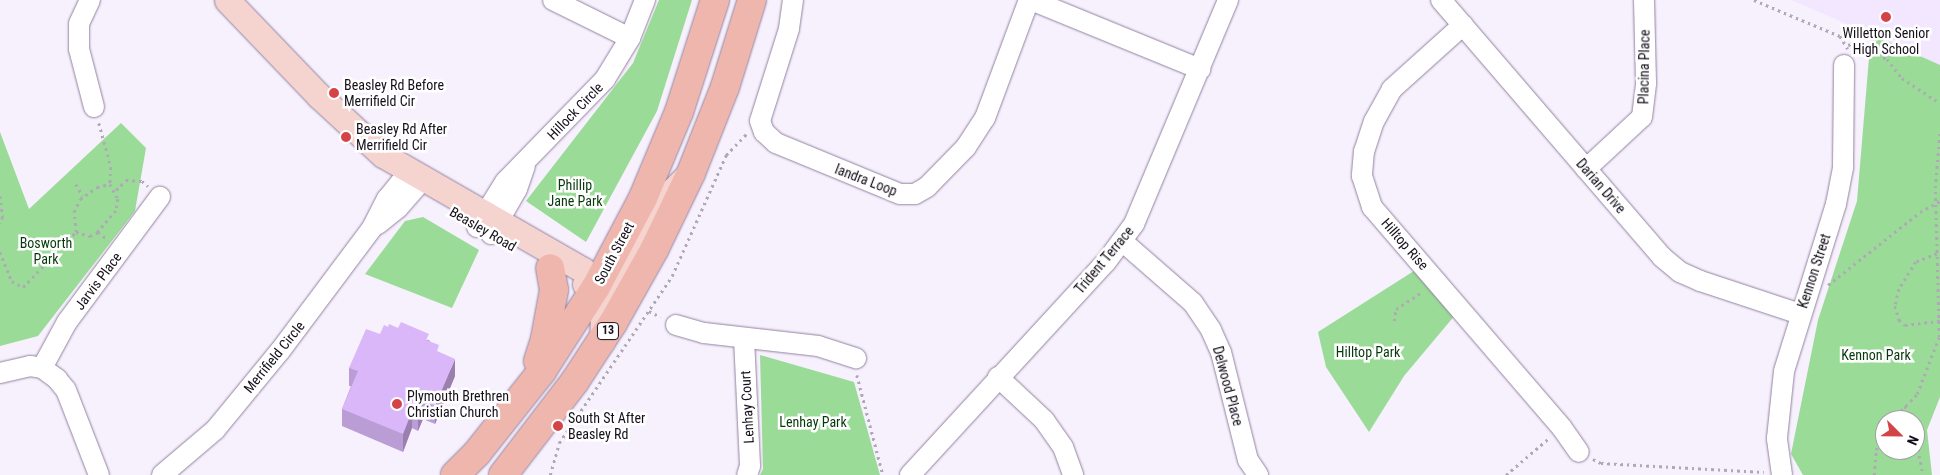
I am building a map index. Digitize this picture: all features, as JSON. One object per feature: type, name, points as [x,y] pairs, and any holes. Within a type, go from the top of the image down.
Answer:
[{"type":"highway","name":"South Street","points":[[455,475],[477,453],[528,388],[596,287],[643,198],[680,112],[715,0]]},
{"type":"highway","name":"13","points":[[503,475],[575,381],[602,340],[654,250],[691,173],[725,88],[752,0]]},
{"type":"highway","points":[[528,388],[550,319],[554,290],[550,268]]},
{"type":"main road","name":"Beasley Road","points":[[227,0],[319,96],[383,154],[390,172],[412,180],[487,225],[550,268],[576,283],[596,287]]},
{"type":"main road","points":[[596,287],[608,284],[621,276],[658,206],[691,173]]},
{"type":"main road","name":"Beasley Road","points":[[487,225],[583,270],[596,287],[604,302],[602,340]]},
{"type":"street","points":[[90,0],[79,24],[79,49],[94,107]]},
{"type":"street","points":[[553,0],[630,38]]},
{"type":"street","name":"Hillock Circle","points":[[487,225],[505,182],[525,164],[606,79],[630,38],[645,0]]},
{"type":"street","name":"Iandra Loop","points":[[793,0],[789,29],[760,121],[764,132],[776,143],[900,194],[915,194],[927,186],[966,147],[985,118],[1030,0],[1200,69]]},
{"type":"street","name":"Trident Terrace","points":[[910,475],[1122,240],[1143,206],[1228,0]]},
{"type":"street","name":"Darian Drive","points":[[1440,0],[1662,257],[1680,272],[1800,314]]},
{"type":"street","name":"Placina Place","points":[[1586,169],[1642,118],[1646,82],[1644,0]]},
{"type":"street","name":"Hilltop Rise","points":[[1463,25],[1392,89],[1374,121],[1364,151],[1362,176],[1372,207],[1562,428],[1579,452]]},
{"type":"street","name":"Kennon Street","points":[[1781,472],[1777,438],[1779,402],[1784,371],[1800,314],[1836,204],[1843,166],[1844,65]]},
{"type":"street","name":"Merrifield Circle","points":[[162,475],[215,430],[280,352],[372,228],[412,180]]},
{"type":"street","name":"Jarvis Place","points":[[42,368],[53,343],[160,197]]},
{"type":"street","name":"Delwood Place","points":[[1122,240],[1193,304],[1211,330],[1221,352],[1248,460],[1258,475]]},
{"type":"street","points":[[676,326],[744,338],[818,346],[856,358]]},
{"type":"street","name":"Lenhay Court","points":[[744,338],[750,466],[747,475]]},
{"type":"street","points":[[0,373],[16,367],[42,368],[58,379],[66,390],[99,475]]},
{"type":"street","points":[[998,377],[1044,420],[1064,447],[1073,475]]},
{"type":"path","points":[[1754,0],[1840,36],[1848,45]]},
{"type":"path","points":[[1848,45],[1854,43],[1886,59],[1902,78],[1940,103]]},
{"type":"path","points":[[1844,65],[1848,45]]},
{"type":"path","points":[[76,232],[90,236],[98,232],[116,211],[116,190],[110,184],[111,167],[94,107]]},
{"type":"path","points":[[1901,410],[1917,394],[1939,337],[1935,203],[1940,130]]},
{"type":"path","points":[[116,190],[126,180],[136,180],[142,181],[160,197]]},
{"type":"path","points":[[76,184],[83,196]]},
{"type":"path","points":[[0,252],[12,281],[23,287],[76,232],[74,212],[83,196],[97,187],[110,184]]},
{"type":"path","points":[[0,196],[3,217],[0,223]]},
{"type":"path","points":[[1825,287],[1940,201]]},
{"type":"path","points":[[98,232],[121,251]]},
{"type":"path","points":[[1937,254],[1916,262],[1899,289],[1895,306],[1899,320],[1905,325],[1940,321]]},
{"type":"path","points":[[1394,322],[1396,309],[1417,296]]},
{"type":"path","points":[[856,358],[858,382],[883,475]]},
{"type":"path","points":[[1905,406],[1907,410]]},
{"type":"path","points":[[1506,475],[1562,428]]},
{"type":"path","points":[[1579,452],[1601,463],[1756,473],[1781,472]]},
{"type":"path","points":[[1874,475],[1875,460]]},
{"type":"path","points":[[1920,460],[1923,475]]},
{"type":"shaded area","name":"Willetton Senior High School","points":[[1791,0],[1940,0],[1940,65],[1871,34]]},
{"type":"green space","name":"Phillip Jane Park","points":[[659,0],[692,0],[657,111],[586,242],[526,201],[633,63]]},
{"type":"green space","name":"Kennon Park","points":[[1871,34],[1940,65],[1940,397],[1927,430],[1932,475],[1803,475],[1791,454],[1818,320],[1857,201]]},
{"type":"green space","name":"Bosworth Park","points":[[121,123],[146,148],[135,211],[38,336],[0,346],[0,132],[29,209]]},
{"type":"green space","points":[[423,217],[479,250],[452,308],[365,274],[405,221]]},
{"type":"green space","name":"Hilltop Park","points":[[1417,269],[1456,314],[1404,376],[1369,432],[1326,367],[1318,332]]},
{"type":"green space","name":"Lenhay Park","points":[[760,355],[854,382],[880,475],[760,475],[763,469]]},
{"type":"building","name":"Plymouth Brethren Christian Church","points":[[401,322],[429,334],[426,340],[439,345],[437,351],[455,359],[435,406],[423,401],[418,413],[412,411],[403,434],[342,409],[358,371],[349,368],[366,329],[380,334],[384,325],[388,327],[389,324],[398,328]]},
{"type":"place","name":"Willetton Senior High School","points":[[1886,17]]},
{"type":"place","name":"Beasley Rd Before Merrifield Cir","points":[[334,93]]},
{"type":"place","name":"Beasley Rd After Merrifield Cir","points":[[346,137]]},
{"type":"place","name":"Plymouth Brethren Christian Church","points":[[397,404]]},
{"type":"place","name":"South St After Beasley Rd","points":[[558,426]]}]
